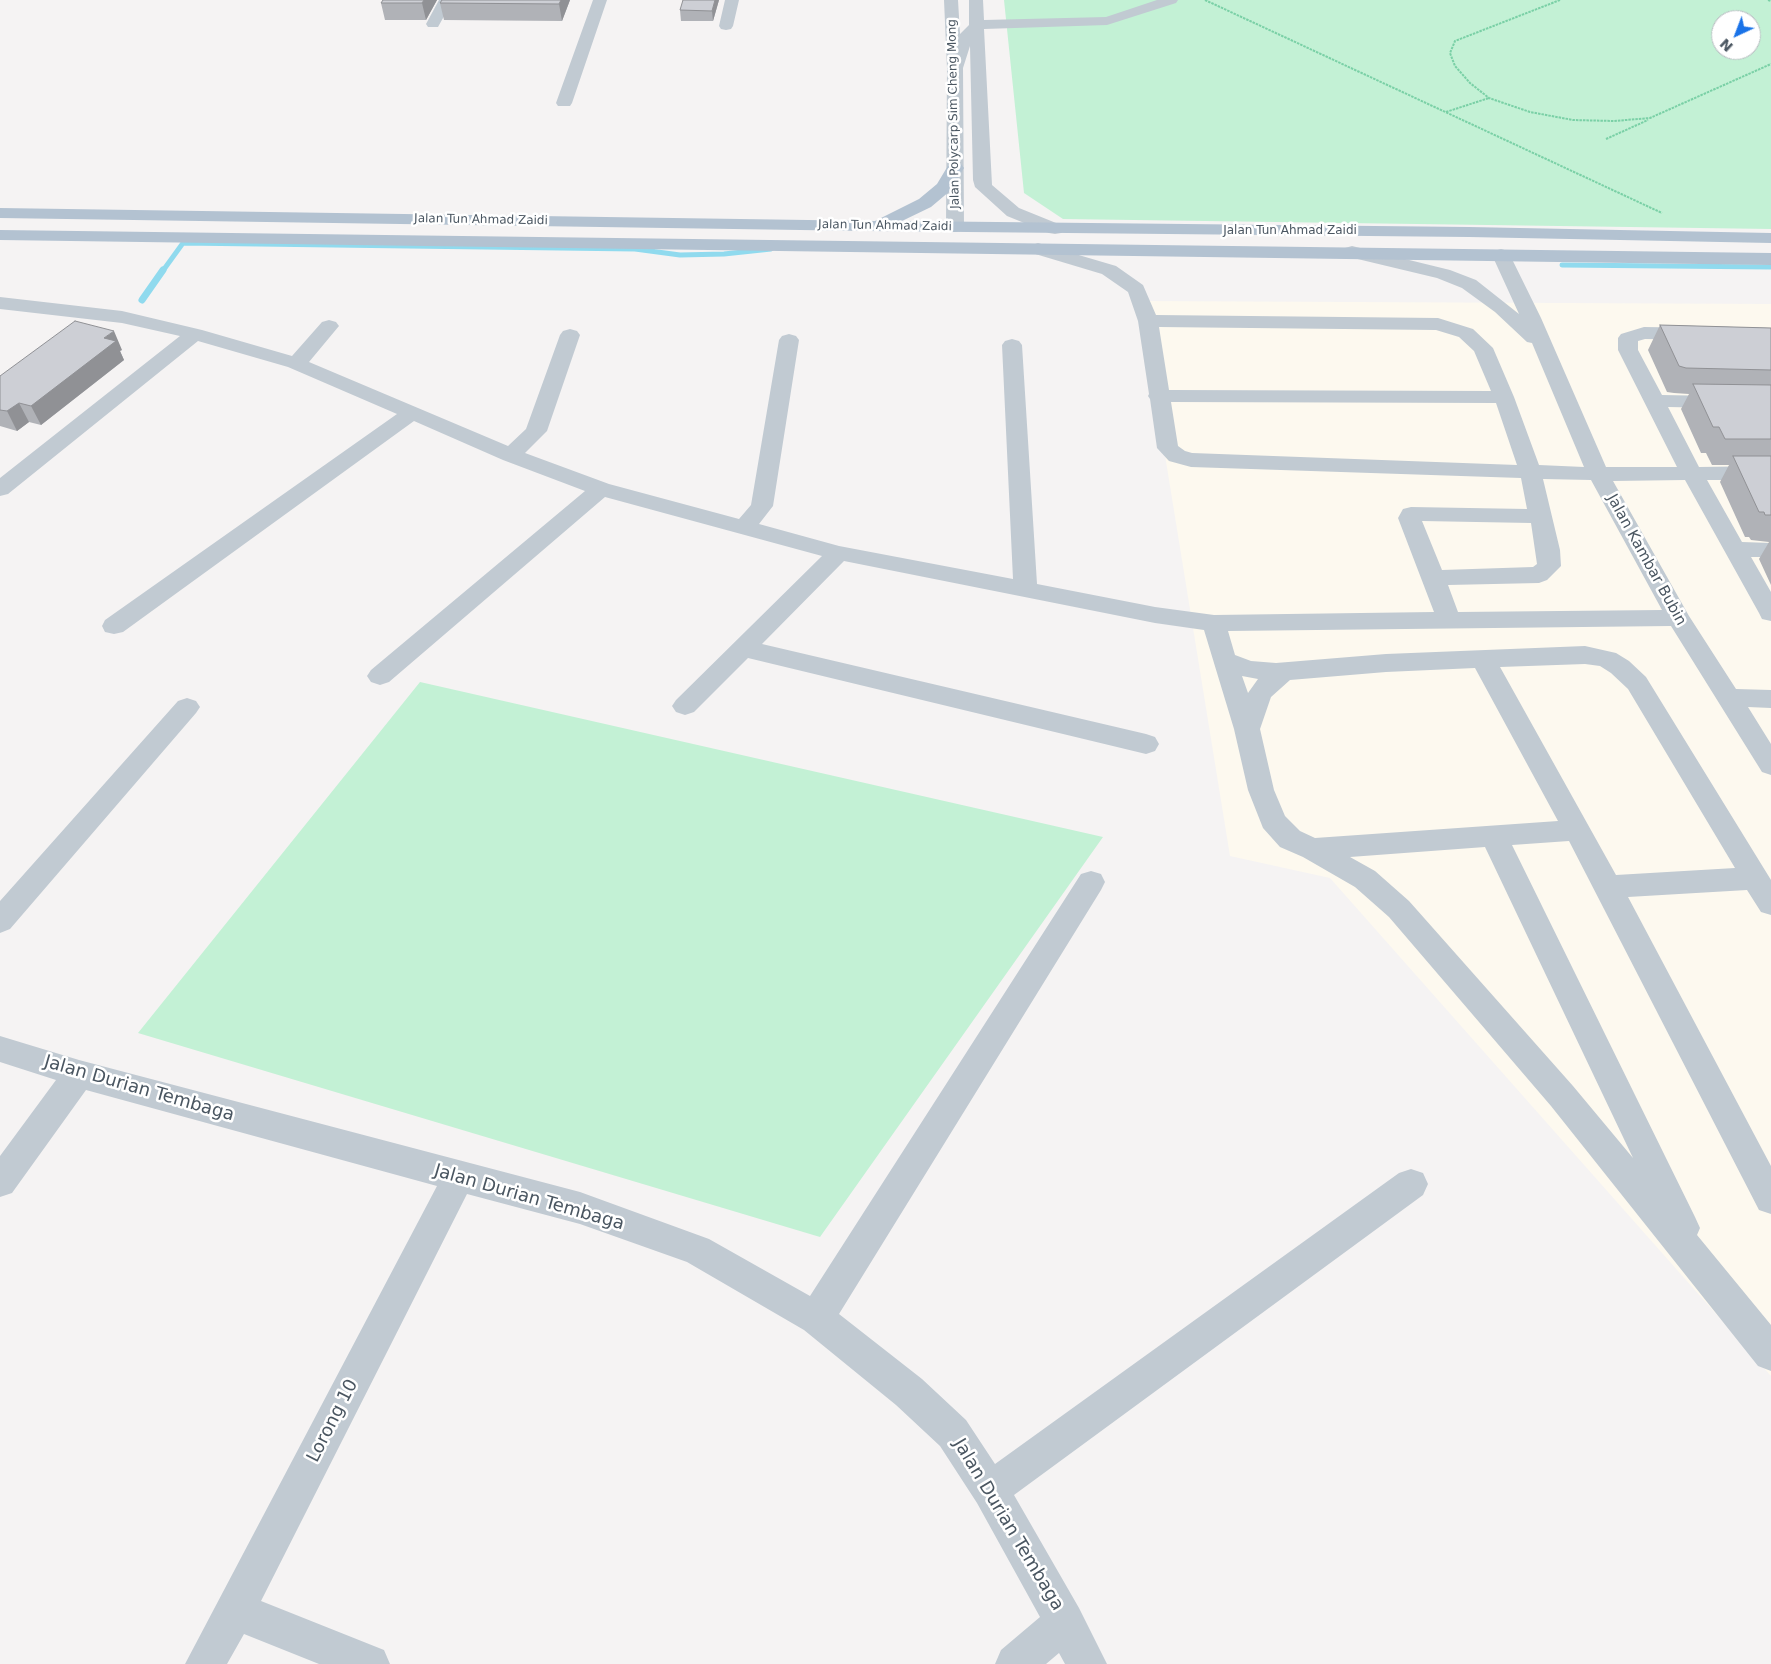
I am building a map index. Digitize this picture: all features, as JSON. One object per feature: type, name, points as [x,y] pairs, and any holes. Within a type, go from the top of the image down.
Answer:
[{"type":"main road","points":[[867,226],[887,221],[925,203],[944,187],[955,168]]},
{"type":"main road","name":"Jalan Tun Ahmad Zaidi","points":[[0,213],[1771,238]]},
{"type":"main road","name":"Jalan Tun Ahmad Zaidi","points":[[0,235],[1771,259]]},
{"type":"street","points":[[433,24],[446,0]]},
{"type":"street","points":[[564,104],[600,0]]},
{"type":"street","points":[[726,26],[732,0]]},
{"type":"street","name":"Jalan Polycarp Sim Cheng Mong","points":[[951,0],[955,68],[955,227]]},
{"type":"street","name":"Jalan Polycarp Sim Cheng Mong","points":[[976,0],[982,180],[984,187],[1013,212],[1055,229]]},
{"type":"street","points":[[1140,0],[1154,6]]},
{"type":"street","points":[[955,68],[965,38],[978,25],[1107,21],[1171,0]]},
{"type":"street","points":[[1038,249],[1109,270],[1136,289],[1148,321],[1158,396],[1168,448],[1176,456],[1191,460],[1598,474],[1691,472],[1771,474]]},
{"type":"street","points":[[1352,252],[1434,272],[1469,284],[1502,308],[1541,344]]},
{"type":"street","name":"Jalan Kambar Bubin","points":[[1501,255],[1531,318],[1598,474],[1678,618],[1771,765]]},
{"type":"street","points":[[0,304],[122,317],[195,334],[295,363],[511,455],[601,489],[839,553],[1155,615],[1214,623],[1678,618]]},
{"type":"street","points":[[1148,321],[1438,324],[1466,333],[1483,348],[1504,397],[1530,471],[1548,550],[1549,566],[1539,575],[1433,578]]},
{"type":"street","points":[[295,363],[303,357],[330,326]]},
{"type":"street","points":[[1771,335],[1644,333],[1628,338],[1628,350],[1656,400],[1691,472],[1771,613]]},
{"type":"street","points":[[0,489],[195,334]]},
{"type":"street","points":[[511,455],[536,431],[570,335]]},
{"type":"street","points":[[744,527],[762,506],[789,340]]},
{"type":"street","points":[[1012,345],[1025,589]]},
{"type":"street","points":[[1158,396],[1504,397]]},
{"type":"street","points":[[1656,400],[1771,403]]},
{"type":"street","points":[[114,626],[412,413]]},
{"type":"street","points":[[380,676],[601,489]]},
{"type":"street","points":[[1449,620],[1409,518],[1411,514],[1540,516]]},
{"type":"street","points":[[1734,550],[1771,550]]},
{"type":"street","points":[[685,706],[839,553]]},
{"type":"street","points":[[1214,623],[1247,729],[1261,790],[1274,821],[1290,839],[1314,849],[1365,879],[1399,909],[1562,1096],[1771,1353]]},
{"type":"street","points":[[743,648],[1146,744]]},
{"type":"street","points":[[1224,660],[1238,666],[1256,670],[1284,671],[1386,663],[1585,655],[1607,659],[1620,667],[1636,683],[1771,904]]},
{"type":"street","points":[[1483,659],[1763,1170],[1771,1199]]},
{"type":"street","points":[[1247,729],[1259,696],[1265,687],[1284,671]]},
{"type":"street","points":[[1729,698],[1771,699]]},
{"type":"street","points":[[0,921],[186,708]]},
{"type":"street","points":[[1314,849],[1576,830]]},
{"type":"street","points":[[1494,836],[1704,1270]]},
{"type":"street","points":[[1608,887],[1755,878]]},
{"type":"street","points":[[816,1318],[1091,882]]},
{"type":"street","name":"Jalan Durian Tembaga","points":[[0,1049],[79,1074],[459,1178],[580,1208],[697,1250],[816,1318],[909,1392],[953,1433],[990,1490],[1087,1664]]},
{"type":"street","points":[[0,1182],[79,1074]]},
{"type":"street","name":"Lorong 10","points":[[205,1664],[235,1611],[459,1178]]},
{"type":"street","points":[[990,1490],[1411,1184]]},
{"type":"street","points":[[235,1611],[370,1664]]},
{"type":"street","points":[[1015,1664],[1065,1622]]},
{"type":"path","points":[[1205,0],[1711,237]]},
{"type":"path","points":[[1560,0],[1455,41],[1450,53],[1455,66],[1470,83],[1489,98],[1530,112],[1573,120],[1614,121],[1650,118]]},
{"type":"path","points":[[1606,139],[1771,64]]},
{"type":"path","points":[[1445,112],[1489,98]]},
{"type":"shaded area","points":[[1140,301],[1771,304],[1771,1376],[1330,878],[1230,856]]},
{"type":"green space","points":[[1004,0],[1771,0],[1771,229],[1063,219],[1024,193]]},
{"type":"green space","points":[[420,682],[1103,837],[820,1237],[138,1033]]},
{"type":"building","points":[[383,0],[424,0],[422,3],[381,3]]},
{"type":"building","points":[[442,0],[561,0],[559,4],[440,3]]},
{"type":"building","points":[[683,0],[715,0],[712,11],[680,10]]},
{"type":"building","points":[[75,321],[114,331],[104,338],[116,341],[31,406],[19,403],[7,411],[0,410],[0,376]]},
{"type":"building","points":[[1660,325],[1771,328],[1771,370],[1686,368],[1679,366]]},
{"type":"building","points":[[1693,384],[1771,385],[1771,439],[1725,439],[1719,427],[1713,427]]},
{"type":"building","points":[[1733,456],[1771,456],[1771,515],[1759,512]]},
{"type":"waterway","points":[[162,272],[183,243],[635,249],[680,255],[724,254],[771,249]]},
{"type":"waterway","points":[[1562,265],[1771,267]]},
{"type":"waterway","points":[[142,300],[163,270]]}]
